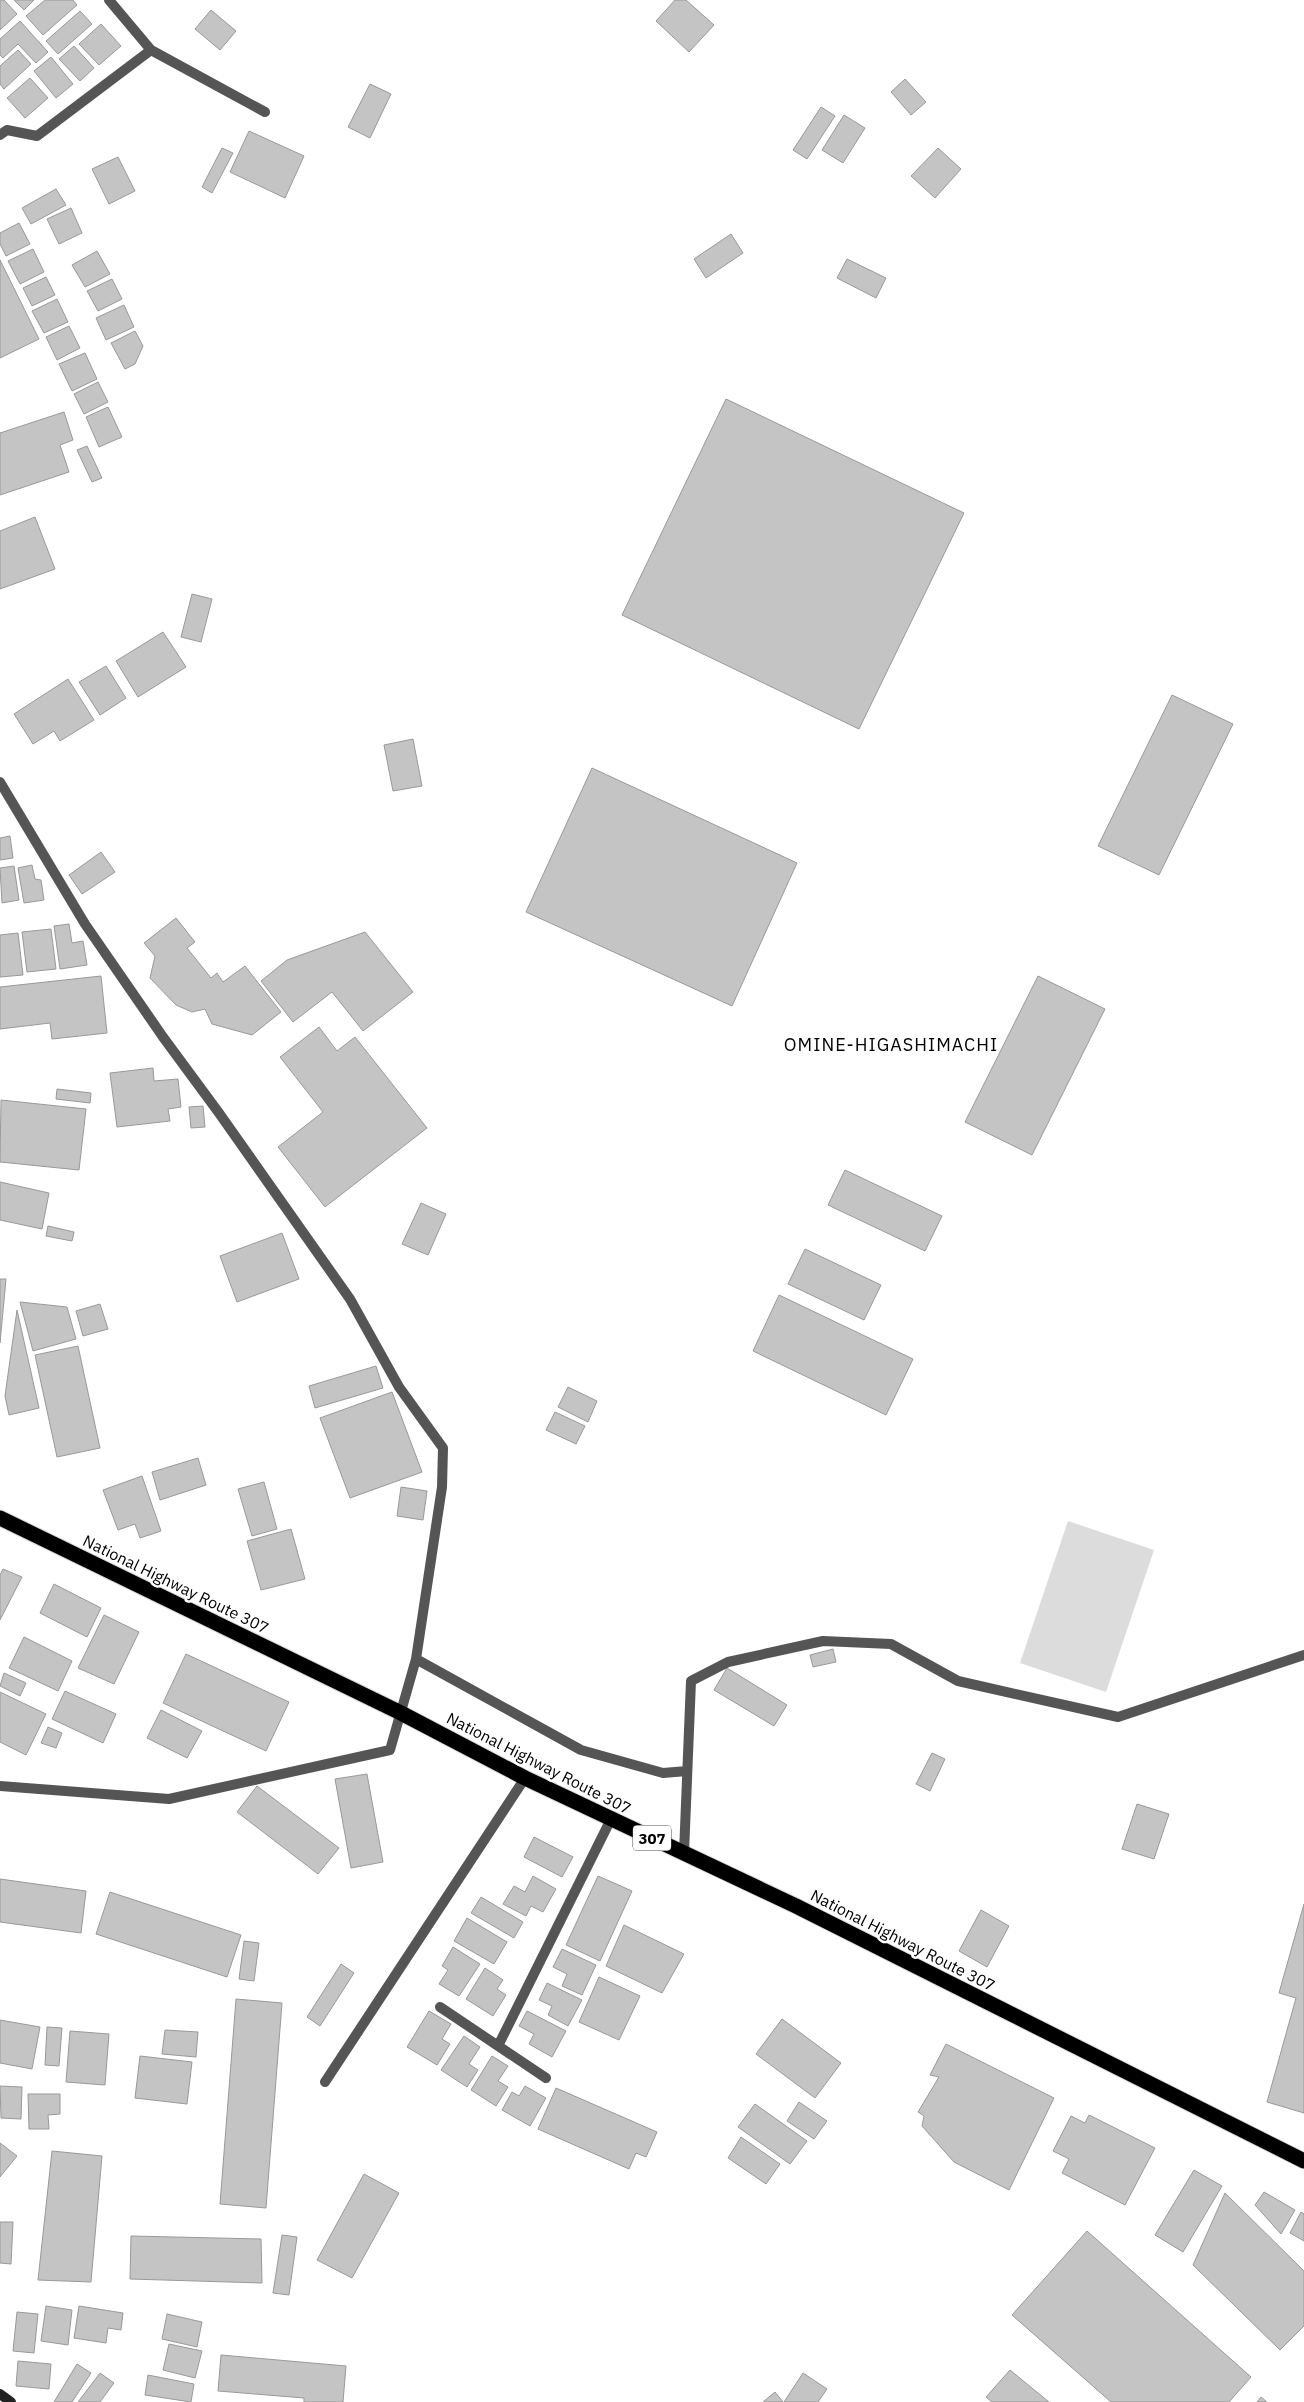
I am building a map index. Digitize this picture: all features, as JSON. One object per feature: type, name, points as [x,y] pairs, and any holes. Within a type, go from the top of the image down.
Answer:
[{"type":"highway","name":"National Highway Route 307","points":[[0,1518],[402,1713],[525,1778],[796,1906],[1304,2161]]},
{"type":"street","points":[[110,0],[151,50],[265,112]]},
{"type":"street","points":[[0,136],[7,130],[37,136],[151,50]]},
{"type":"street","points":[[0,782],[85,924],[163,1037],[350,1299],[399,1387],[443,1448],[442,1487],[416,1659],[390,1750],[169,1799],[0,1786]]},
{"type":"street","points":[[684,1853],[691,1681],[728,1662],[823,1641],[891,1644],[958,1681],[1118,1717],[1304,1656]]},
{"type":"street","points":[[416,1659],[581,1750],[663,1773],[687,1771]]},
{"type":"street","points":[[326,2082],[525,1778]]},
{"type":"street","points":[[498,2046],[611,1819]]},
{"type":"street","points":[[440,2007],[546,2078]]},
{"type":"street","points":[[0,2394],[12,2402]]},
{"type":"shaded area","points":[[1068,1521],[1154,1550],[1106,1692],[1020,1663]]},
{"type":"building","points":[[0,0],[4,0],[17,14],[0,30]]},
{"type":"building","points":[[14,0],[34,0],[24,10]]},
{"type":"building","points":[[45,0],[73,0],[77,5],[43,35],[26,16]]},
{"type":"building","points":[[675,0],[686,0],[714,25],[689,52],[656,21]]},
{"type":"building","points":[[211,10],[236,31],[220,50],[195,29]]},
{"type":"building","points":[[80,11],[92,24],[58,54],[46,41]]},
{"type":"building","points":[[20,21],[48,52],[36,63],[18,44],[3,58],[0,55],[0,39]]},
{"type":"building","points":[[101,24],[121,46],[99,65],[79,44]]},
{"type":"building","points":[[74,46],[94,68],[80,81],[59,59]]},
{"type":"building","points":[[18,50],[31,64],[4,89],[0,84],[0,66]]},
{"type":"building","points":[[51,57],[73,84],[56,98],[34,71]]},
{"type":"building","points":[[30,78],[48,98],[25,118],[7,98]]},
{"type":"building","points":[[905,79],[926,102],[911,115],[891,92]]},
{"type":"building","points":[[370,84],[391,94],[370,138],[348,127]]},
{"type":"building","points":[[821,107],[835,116],[807,159],[793,150]]},
{"type":"building","points":[[844,115],[865,128],[843,163],[822,150]]},
{"type":"building","points":[[249,131],[304,156],[285,198],[230,172]]},
{"type":"building","points":[[222,148],[233,153],[212,193],[202,187]]},
{"type":"building","points":[[938,148],[961,169],[935,198],[911,176]]},
{"type":"building","points":[[118,157],[135,191],[109,204],[92,169]]},
{"type":"building","points":[[56,189],[66,205],[31,224],[22,208]]},
{"type":"building","points":[[71,208],[82,233],[59,244],[47,219]]},
{"type":"building","points":[[19,223],[30,244],[6,256],[0,244],[0,233]]},
{"type":"building","points":[[731,234],[743,253],[706,278],[694,259]]},
{"type":"building","points":[[33,249],[44,272],[20,284],[8,261]]},
{"type":"building","points":[[97,251],[110,274],[85,287],[72,265]]},
{"type":"building","points":[[847,259],[886,278],[876,298],[837,278]]},
{"type":"building","points":[[0,260],[39,339],[0,358]]},
{"type":"building","points":[[46,277],[55,295],[32,306],[23,288]]},
{"type":"building","points":[[112,279],[122,299],[98,311],[87,291]]},
{"type":"building","points":[[57,299],[68,322],[44,333],[32,311]]},
{"type":"building","points":[[124,305],[134,327],[106,340],[96,318]]},
{"type":"building","points":[[69,326],[80,348],[57,360],[46,337]]},
{"type":"building","points":[[135,331],[143,346],[135,364],[125,369],[111,343]]},
{"type":"building","points":[[85,353],[97,379],[72,391],[59,364]]},
{"type":"building","points":[[98,382],[108,402],[84,414],[74,394]]},
{"type":"building","points":[[726,399],[964,513],[859,729],[622,615]]},
{"type":"building","points":[[108,407],[122,437],[99,447],[86,417]]},
{"type":"building","points":[[64,412],[73,440],[60,445],[69,472],[0,495],[0,433]]},
{"type":"building","points":[[87,446],[102,478],[92,482],[77,450]]},
{"type":"building","points":[[35,517],[55,569],[0,589],[0,531]]},
{"type":"building","points":[[192,594],[212,599],[201,642],[181,637]]},
{"type":"building","points":[[163,632],[186,667],[138,697],[116,661]]},
{"type":"building","points":[[106,666],[126,698],[100,715],[79,682]]},
{"type":"building","points":[[68,679],[94,720],[60,741],[54,731],[33,744],[14,714]]},
{"type":"building","points":[[1172,695],[1233,724],[1159,875],[1098,846]]},
{"type":"building","points":[[413,739],[422,786],[393,791],[384,745]]},
{"type":"building","points":[[592,768],[797,863],[732,1006],[526,912]]},
{"type":"building","points":[[10,836],[13,858],[0,860],[0,838]]},
{"type":"building","points":[[101,852],[115,872],[82,894],[69,875]]},
{"type":"building","points":[[32,865],[35,879],[41,880],[44,900],[24,903],[18,868]]},
{"type":"building","points":[[14,866],[19,900],[2,903],[0,868]]},
{"type":"building","points":[[176,918],[195,942],[187,948],[211,978],[217,973],[223,982],[245,966],[281,1012],[252,1035],[212,1024],[205,1009],[192,1012],[176,1005],[150,978],[155,956],[144,943]]},
{"type":"building","points":[[69,924],[72,943],[83,941],[87,965],[60,969],[54,926]]},
{"type":"building","points":[[51,929],[56,969],[27,972],[22,932]]},
{"type":"building","points":[[365,932],[413,992],[363,1031],[332,992],[293,1022],[261,981],[287,960]]},
{"type":"building","points":[[18,933],[23,975],[0,977],[0,935]]},
{"type":"building","points":[[101,976],[107,1033],[52,1039],[50,1023],[0,1029],[0,987]]},
{"type":"building","points":[[1038,976],[1105,1009],[1032,1155],[965,1122]]},
{"type":"building","points":[[319,1027],[337,1051],[355,1037],[427,1128],[325,1207],[278,1147],[323,1112],[280,1057]]},
{"type":"building","points":[[153,1068],[154,1081],[178,1079],[181,1107],[168,1109],[170,1121],[117,1127],[110,1073]]},
{"type":"building","points":[[57,1089],[91,1093],[90,1103],[56,1099]]},
{"type":"building","points":[[1,1100],[86,1109],[79,1170],[0,1162]]},
{"type":"building","points":[[203,1106],[205,1127],[191,1128],[189,1107]]},
{"type":"building","points":[[845,1170],[942,1216],[925,1251],[828,1205]]},
{"type":"building","points":[[0,1182],[49,1193],[42,1229],[0,1220]]},
{"type":"building","points":[[421,1203],[446,1214],[428,1255],[402,1244]]},
{"type":"building","points":[[48,1226],[74,1232],[72,1241],[46,1236]]},
{"type":"building","points":[[282,1233],[299,1279],[237,1302],[220,1256]]},
{"type":"building","points":[[805,1249],[881,1285],[864,1320],[788,1284]]},
{"type":"building","points":[[0,1279],[6,1279],[0,1343]]},
{"type":"building","points":[[779,1295],[913,1359],[886,1415],[753,1351]]},
{"type":"building","points":[[20,1302],[67,1307],[76,1339],[33,1351]]},
{"type":"building","points":[[100,1304],[108,1329],[83,1336],[76,1311]]},
{"type":"building","points":[[17,1310],[39,1408],[9,1415],[5,1396]]},
{"type":"building","points":[[78,1346],[100,1448],[57,1457],[35,1355]]},
{"type":"building","points":[[376,1366],[383,1388],[315,1408],[309,1386]]},
{"type":"building","points":[[568,1387],[597,1401],[588,1422],[558,1407]]},
{"type":"building","points":[[392,1392],[422,1472],[350,1498],[320,1418]]},
{"type":"building","points":[[555,1412],[585,1426],[576,1444],[546,1430]]},
{"type":"building","points":[[198,1458],[206,1485],[160,1500],[152,1472]]},
{"type":"building","points":[[142,1476],[161,1531],[140,1538],[135,1524],[118,1530],[103,1490]]},
{"type":"building","points":[[264,1482],[277,1529],[252,1536],[238,1489]]},
{"type":"building","points":[[401,1487],[427,1491],[423,1520],[397,1516]]},
{"type":"building","points":[[291,1529],[305,1579],[261,1590],[247,1541]]},
{"type":"building","points":[[3,1569],[22,1577],[0,1620],[0,1575]]},
{"type":"building","points":[[54,1584],[101,1608],[87,1637],[40,1613]]},
{"type":"building","points":[[104,1615],[139,1632],[114,1684],[78,1668]]},
{"type":"building","points":[[24,1637],[72,1661],[58,1691],[9,1668]]},
{"type":"building","points":[[833,1649],[836,1662],[813,1667],[810,1655]]},
{"type":"building","points":[[186,1654],[289,1702],[266,1751],[163,1703]]},
{"type":"building","points":[[727,1668],[787,1705],[774,1726],[714,1690]]},
{"type":"building","points":[[4,1673],[26,1683],[20,1696],[0,1686]]},
{"type":"building","points":[[65,1691],[116,1714],[103,1743],[52,1719]]},
{"type":"building","points":[[0,1692],[46,1714],[26,1755],[0,1742]]},
{"type":"building","points":[[161,1710],[202,1731],[187,1758],[147,1738]]},
{"type":"building","points":[[48,1727],[62,1733],[56,1748],[41,1743]]},
{"type":"building","points":[[932,1753],[945,1759],[930,1791],[916,1784]]},
{"type":"building","points":[[367,1774],[383,1862],[351,1868],[335,1779]]},
{"type":"building","points":[[257,1786],[339,1848],[318,1874],[237,1812]]},
{"type":"building","points":[[1137,1804],[1169,1814],[1154,1859],[1122,1849]]},
{"type":"building","points":[[534,1837],[573,1857],[562,1877],[524,1857]]},
{"type":"building","points":[[533,1876],[556,1889],[543,1912],[531,1906],[526,1916],[503,1904],[514,1886],[525,1892]]},
{"type":"building","points":[[598,1876],[632,1891],[600,1961],[566,1945]]},
{"type":"building","points":[[0,1879],[86,1891],[81,1933],[0,1922]]},
{"type":"building","points":[[110,1892],[241,1935],[227,1977],[96,1934]]},
{"type":"building","points":[[481,1897],[523,1922],[514,1938],[471,1913]]},
{"type":"building","points":[[1304,1904],[1304,2113],[1267,2102],[1296,1998],[1279,1993]]},
{"type":"building","points":[[981,1910],[1009,1926],[987,1967],[959,1951]]},
{"type":"building","points":[[467,1918],[507,1942],[494,1964],[454,1941]]},
{"type":"building","points":[[624,1925],[684,1954],[662,1993],[606,1966]]},
{"type":"building","points":[[244,1941],[259,1943],[254,1981],[239,1979]]},
{"type":"building","points":[[453,1947],[480,1964],[459,1996],[439,1984],[448,1970],[442,1966]]},
{"type":"building","points":[[562,1949],[596,1965],[582,1995],[562,1986],[567,1974],[553,1967]]},
{"type":"building","points":[[341,1964],[354,1973],[320,2026],[307,2017]]},
{"type":"building","points":[[485,1968],[503,1980],[497,1989],[506,1995],[493,2016],[466,1999]]},
{"type":"building","points":[[599,1977],[640,1996],[619,2040],[579,2022]]},
{"type":"building","points":[[547,1983],[582,2000],[568,2026],[548,2015],[552,2006],[539,2000]]},
{"type":"building","points":[[236,1999],[282,2003],[266,2208],[220,2204]]},
{"type":"building","points":[[429,2011],[451,2024],[442,2039],[450,2044],[437,2065],[407,2047]]},
{"type":"building","points":[[527,2011],[566,2031],[552,2057],[529,2044],[534,2034],[519,2026]]},
{"type":"building","points":[[782,2019],[841,2063],[815,2098],[756,2054]]},
{"type":"building","points":[[0,2020],[40,2027],[32,2069],[0,2063]]},
{"type":"building","points":[[47,2027],[62,2028],[59,2066],[45,2065]]},
{"type":"building","points":[[165,2030],[198,2032],[196,2057],[162,2054]]},
{"type":"building","points":[[70,2031],[109,2034],[105,2085],[66,2082]]},
{"type":"building","points":[[464,2036],[480,2047],[469,2064],[478,2070],[467,2087],[441,2070]]},
{"type":"building","points":[[946,2044],[1054,2098],[1009,2190],[954,2162],[922,2126],[924,2116],[918,2112],[939,2077],[930,2075]]},
{"type":"building","points":[[140,2056],[192,2062],[187,2104],[135,2098]]},
{"type":"building","points":[[492,2056],[508,2066],[498,2081],[508,2087],[496,2106],[471,2090]]},
{"type":"building","points":[[0,2086],[22,2087],[21,2119],[1,2118]]},
{"type":"building","points":[[525,2086],[546,2098],[530,2126],[502,2110],[512,2092],[519,2096]]},
{"type":"building","points":[[556,2088],[657,2132],[646,2157],[636,2153],[629,2169],[538,2129]]},
{"type":"building","points":[[28,2094],[60,2094],[60,2114],[48,2115],[49,2129],[29,2129]]},
{"type":"building","points":[[799,2102],[827,2121],[814,2139],[787,2121]]},
{"type":"building","points":[[755,2104],[807,2141],[790,2164],[738,2127]]},
{"type":"building","points":[[1089,2115],[1155,2148],[1125,2205],[1062,2173],[1069,2159],[1053,2151],[1071,2116],[1085,2123]]},
{"type":"building","points":[[741,2137],[780,2164],[766,2184],[728,2158]]},
{"type":"building","points":[[0,2143],[17,2156],[0,2177]]},
{"type":"building","points":[[52,2151],[102,2156],[91,2282],[38,2280]]},
{"type":"building","points":[[1194,2170],[1222,2186],[1183,2252],[1155,2235]]},
{"type":"building","points":[[364,2174],[399,2193],[352,2278],[317,2260]]},
{"type":"building","points":[[1264,2192],[1295,2210],[1281,2234],[1255,2205]]},
{"type":"building","points":[[1225,2193],[1304,2271],[1304,2326],[1280,2350],[1193,2265]]},
{"type":"building","points":[[1301,2212],[1304,2214],[1304,2241],[1290,2233]]},
{"type":"building","points":[[0,2222],[13,2222],[11,2264],[0,2263]]},
{"type":"building","points":[[1087,2231],[1251,2377],[1229,2402],[1111,2402],[1012,2315]]},
{"type":"building","points":[[282,2235],[297,2237],[289,2295],[273,2293]]},
{"type":"building","points":[[131,2236],[261,2239],[262,2283],[130,2279]]},
{"type":"building","points":[[46,2306],[72,2310],[68,2345],[41,2341]]},
{"type":"building","points":[[79,2306],[123,2313],[121,2330],[108,2328],[106,2343],[74,2338]]},
{"type":"building","points":[[17,2312],[38,2314],[34,2353],[13,2351]]},
{"type":"building","points":[[167,2314],[202,2322],[197,2347],[162,2339]]},
{"type":"building","points":[[169,2344],[202,2351],[195,2378],[163,2370]]},
{"type":"building","points":[[221,2355],[346,2366],[343,2402],[304,2402],[304,2398],[218,2391]]},
{"type":"building","points":[[18,2361],[51,2364],[49,2389],[16,2386]]},
{"type":"building","points":[[77,2364],[91,2373],[72,2402],[54,2402]]},
{"type":"building","points":[[1010,2370],[1049,2402],[992,2402],[986,2397]]},
{"type":"building","points":[[100,2373],[114,2383],[100,2402],[78,2402]]},
{"type":"building","points":[[803,2373],[827,2389],[818,2402],[784,2402]]},
{"type":"building","points":[[148,2375],[194,2384],[191,2402],[145,2395]]},
{"type":"building","points":[[775,2392],[783,2402],[763,2402]]},
{"type":"building","points":[[1261,2397],[1267,2402],[1257,2402]]},
{"type":"district","name":"OMINE-HIGASHIMACHI","points":[[891,1044]]}]
